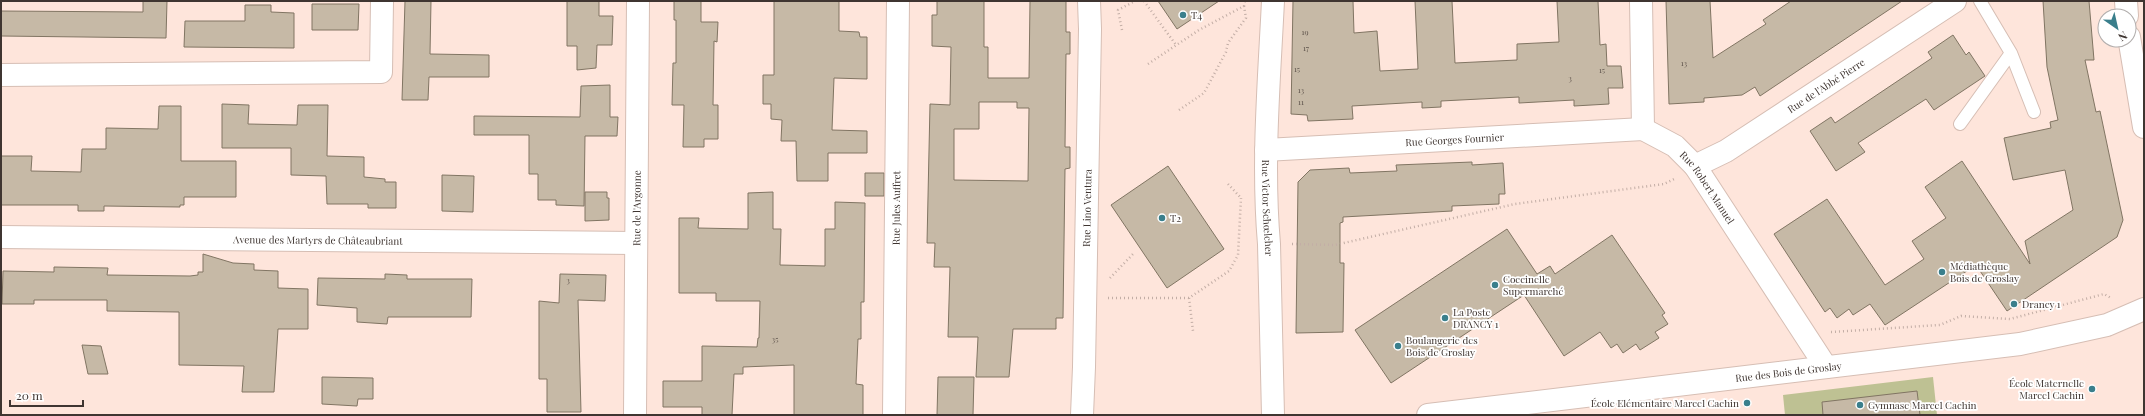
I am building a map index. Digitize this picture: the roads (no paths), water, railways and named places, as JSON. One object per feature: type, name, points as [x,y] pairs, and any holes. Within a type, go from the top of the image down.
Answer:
[{"type":"street","points":[[1,75],[381,72],[382,1]]},
{"type":"street","name":"Rue de l'Argonne","points":[[635,415],[635,243],[638,1]]},
{"type":"street","name":"Rue Jules Auffret","points":[[894,415],[898,1]]},
{"type":"street","name":"Rue Lino Ventura","points":[[1082,415],[1090,29],[1088,1]]},
{"type":"street","name":"Rue Victor Schœlcher","points":[[1273,1],[1266,150],[1266,216],[1269,244],[1273,415]]},
{"type":"street","points":[[1641,1],[1643,129]]},
{"type":"street","name":"Rue de l'Abbé Pierre","points":[[1695,166],[1726,151],[1955,1]]},
{"type":"street","points":[[2131,48],[2144,127]]},
{"type":"street","name":"Rue Georges Fournier","points":[[1266,150],[1643,129]]},
{"type":"street","name":"Rue Robert Manuel","points":[[1643,129],[1675,146],[1695,166],[1826,367]]},
{"type":"street","name":"Avenue des Martyrs de Châteaubriant","points":[[1,237],[635,243]]},
{"type":"street","name":"Rue des Bois de Groslay","points":[[1428,415],[1475,412],[2020,344],[2107,324],[2139,311]]},
{"type":"lane","points":[[1980,1],[2011,54],[2034,112]]},
{"type":"lane","points":[[1960,124],[2011,54]]},
{"type":"place","name":"T4","points":[[1183,15]]},
{"type":"place","name":"T2","points":[[1162,218]]},
{"type":"place","name":"Médiathèque Bois de Groslay","points":[[1942,272]]},
{"type":"place","name":"Coccinelle Supermarché","points":[[1495,285]]},
{"type":"place","name":"Drancy 1","points":[[2014,304]]},
{"type":"place","name":"La Poste DRANCY 1","points":[[1445,318]]},
{"type":"place","name":"Boulangerie des Bois de Groslay","points":[[1398,346]]},
{"type":"place","name":"École Maternelle Marcel Cachin","points":[[2092,389]]},
{"type":"place","name":"École Elémentaire Marcel Cachin","points":[[1747,403]]},
{"type":"place","name":"Gymnase Marcel Cachin","points":[[1860,405]]}]
